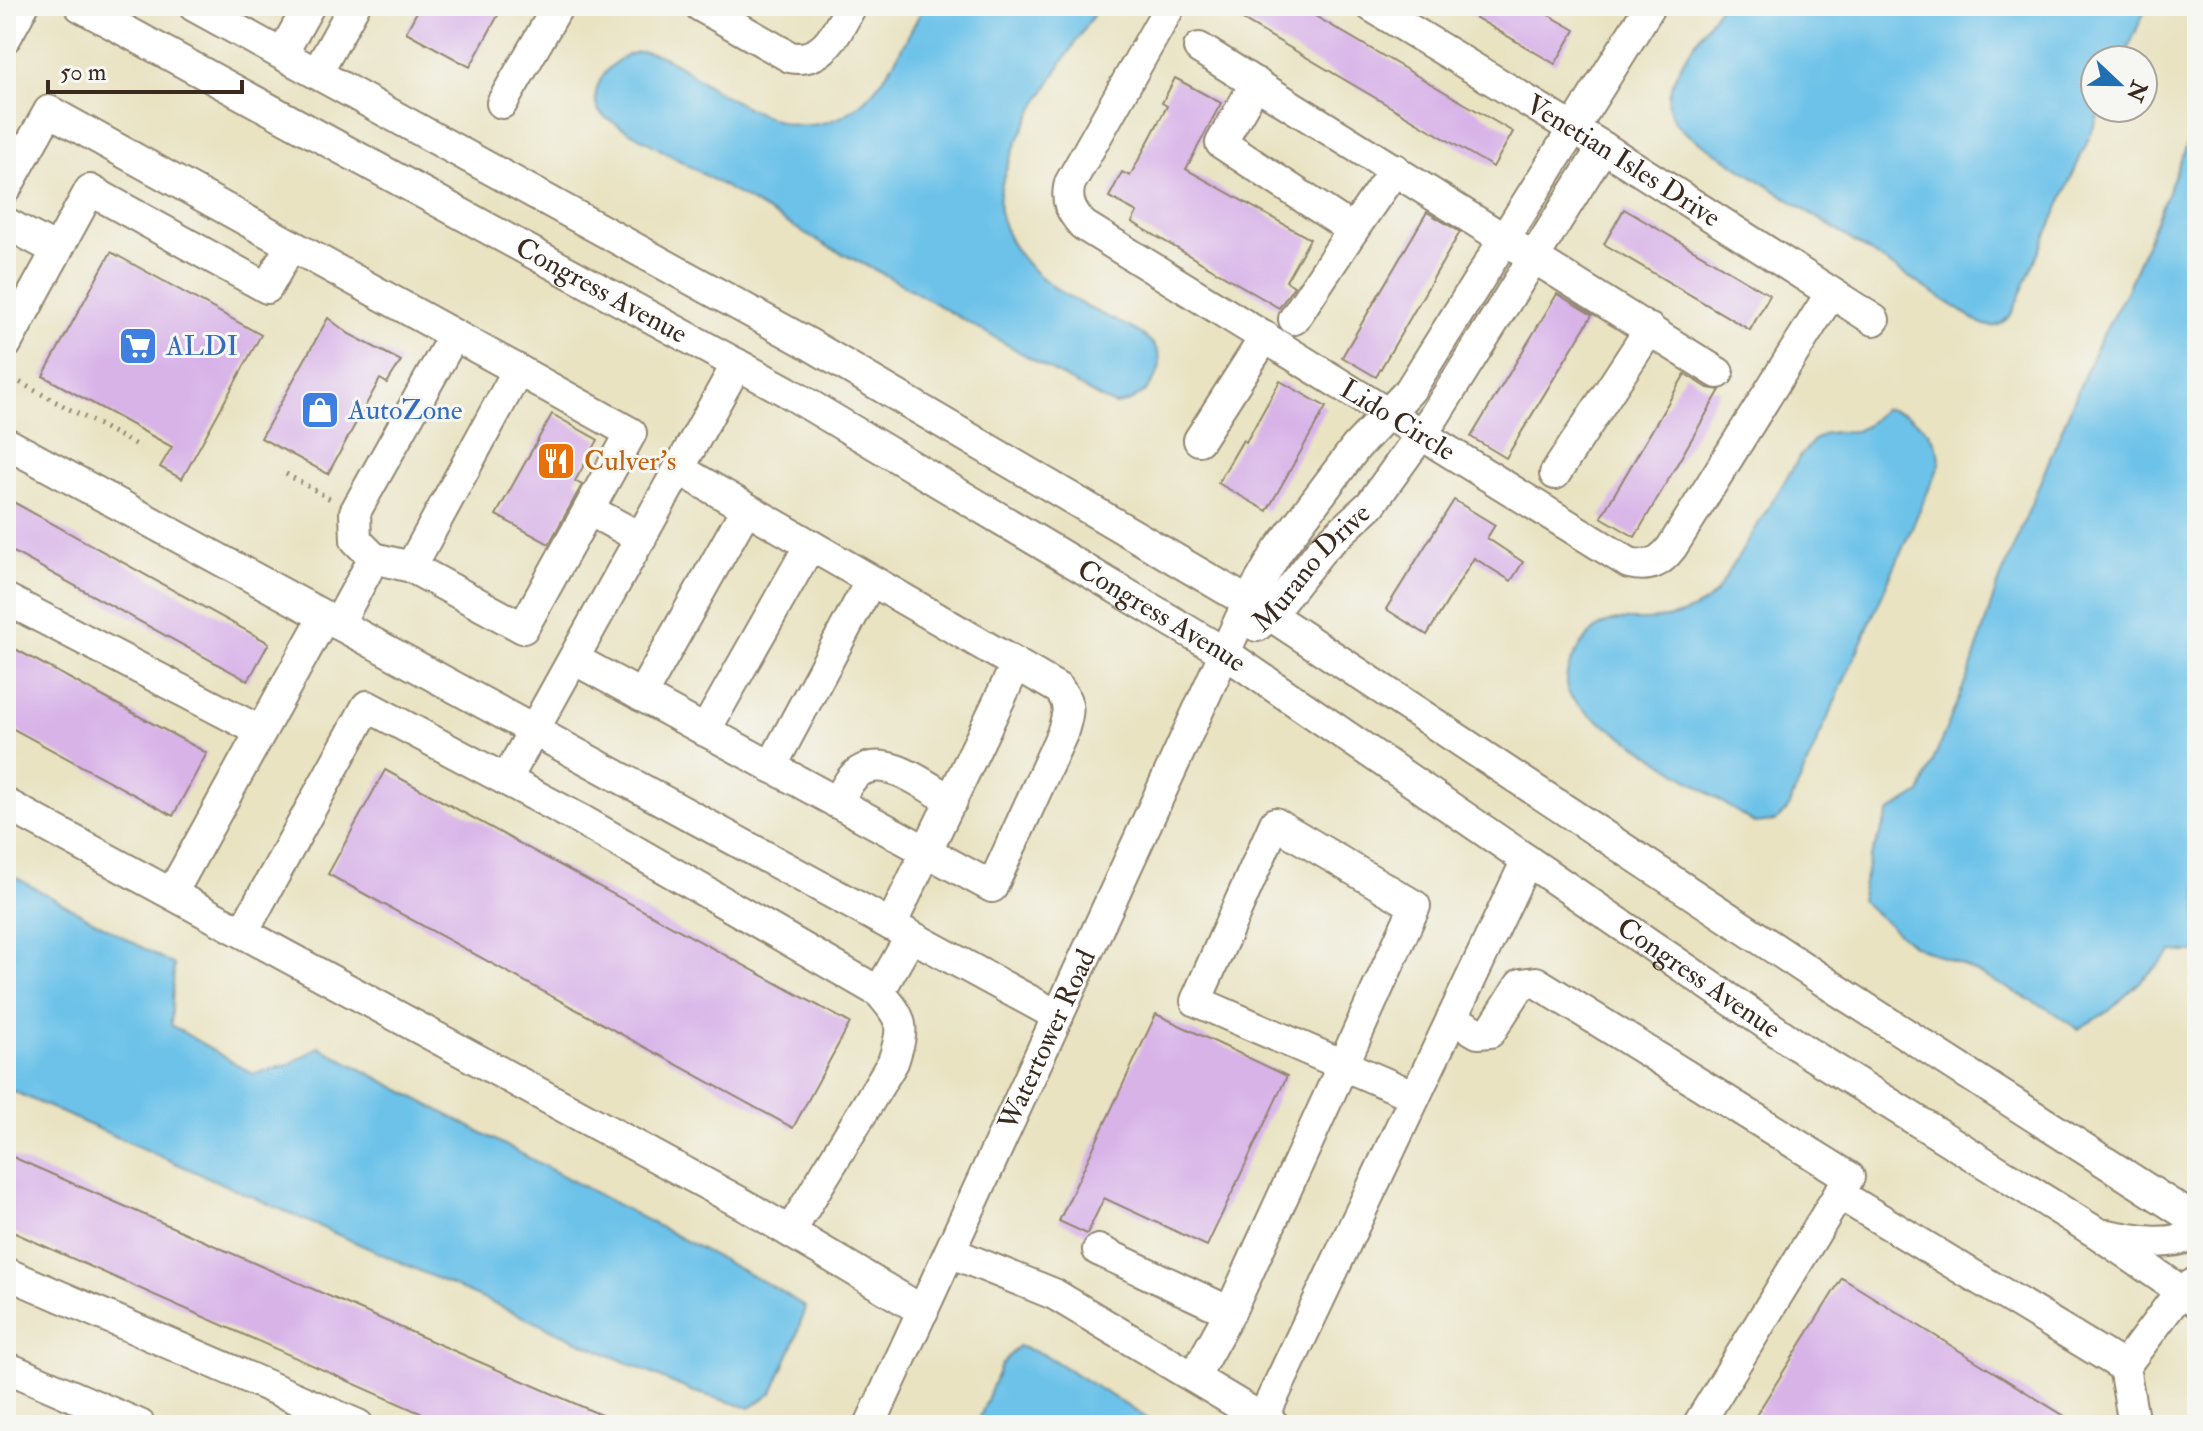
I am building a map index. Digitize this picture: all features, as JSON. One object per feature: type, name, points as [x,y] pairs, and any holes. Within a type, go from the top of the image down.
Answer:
[{"type":"street","points":[[6,37],[23,6]]},
{"type":"street","name":"Congress Avenue","points":[[80,6],[800,399],[1225,653],[1807,1052],[2191,1292]]},
{"type":"street","name":"Congress Avenue","points":[[194,6],[809,344],[1259,608],[1839,991],[2197,1221]]},
{"type":"street","points":[[282,54],[309,6]]},
{"type":"street","points":[[317,73],[354,6]]},
{"type":"street","points":[[502,103],[558,6]]},
{"type":"street","points":[[700,6],[790,57],[800,59],[811,57],[831,42],[851,6]]},
{"type":"street","name":"Lido Circle","points":[[1170,6],[1070,183],[1067,193],[1069,205],[1083,225],[1629,563],[1659,562],[1672,547],[1831,293]]},
{"type":"street","name":"Venetian Isles Drive","points":[[1371,6],[1603,147],[1874,320]]},
{"type":"street","points":[[1573,129],[1641,9]]},
{"type":"street","points":[[1199,48],[1718,373]]},
{"type":"street","points":[[1256,83],[1221,143],[1353,230]]},
{"type":"street","points":[[6,188],[49,111],[114,148],[518,370],[631,433],[523,628],[411,567],[374,558],[356,540],[355,512],[454,335]]},
{"type":"street","name":"Murano Drive","points":[[1259,608],[1277,552],[1356,447],[1410,390],[1573,129]]},
{"type":"street","name":"Murano Drive","points":[[1225,653],[1259,608],[1371,504],[1421,434],[1603,147]]},
{"type":"street","points":[[6,344],[114,148]]},
{"type":"street","points":[[1294,319],[1395,169]]},
{"type":"street","points":[[90,190],[267,288],[291,245]]},
{"type":"street","points":[[6,223],[56,250]]},
{"type":"street","points":[[1555,474],[1650,329]]},
{"type":"street","points":[[1199,440],[1265,337]]},
{"type":"street","points":[[506,780],[737,364]]},
{"type":"street","points":[[411,567],[518,370]]},
{"type":"street","points":[[6,443],[1058,1016]]},
{"type":"street","points":[[574,659],[992,887],[1067,717],[1068,701],[1059,689],[679,469]]},
{"type":"street","points":[[641,696],[746,509]]},
{"type":"street","points":[[589,510],[641,538]]},
{"type":"street","points":[[705,731],[809,547]]},
{"type":"street","points":[[172,893],[260,731],[374,558]]},
{"type":"street","points":[[771,767],[870,582]]},
{"type":"street","points":[[6,599],[260,731]]},
{"type":"street","name":"Watertower Road","points":[[870,1425],[1225,653]]},
{"type":"street","points":[[879,992],[928,853],[1016,665]]},
{"type":"street","points":[[243,932],[367,706],[596,829],[879,992],[899,1014],[903,1032],[893,1062],[790,1232]]},
{"type":"street","points":[[837,803],[850,780],[859,771],[873,766],[885,766],[897,771],[952,801]]},
{"type":"street","points":[[6,804],[790,1232],[923,1311]]},
{"type":"street","points":[[1194,1377],[1230,1312],[1343,1065],[1415,906],[1275,823],[1196,1001],[1343,1065],[1415,1096]]},
{"type":"street","points":[[950,1252],[1054,1294],[1268,1422],[1415,1096],[1527,860]]},
{"type":"street","points":[[1452,1018],[1478,1033],[1490,1032],[1521,984],[1536,982],[1849,1177],[1698,1425]]},
{"type":"street","points":[[1839,1194],[2124,1367],[2134,1425]]},
{"type":"street","points":[[2097,1233],[2142,1241],[2175,1242],[2197,1234]]},
{"type":"street","points":[[1098,1250],[1230,1312]]},
{"type":"street","points":[[6,1273],[346,1422]]},
{"type":"street","points":[[2124,1367],[2191,1292]]},
{"type":"street","points":[[6,1367],[140,1425]]},
{"type":"path","points":[[6,375],[140,447]]},
{"type":"path","points":[[286,474],[355,512]]},
{"type":"water","points":[[924,6],[1099,6],[1020,135],[1001,189],[1000,211],[1013,245],[1036,273],[1081,304],[1150,341],[1160,361],[1158,372],[1153,382],[1136,398],[1115,405],[1100,398],[887,276],[829,247],[606,118],[598,109],[597,89],[608,69],[626,56],[646,52],[673,62],[731,99],[781,122],[809,125],[838,118],[870,95],[895,61]]},
{"type":"water","points":[[1720,6],[2147,6],[2130,44],[2079,44],[2079,124],[2095,124],[2012,313],[2001,324],[1994,326],[1980,323],[1686,133],[1671,115],[1669,96],[1687,55]]},
{"type":"water","points":[[2197,121],[2197,952],[2172,952],[2109,1011],[2078,1029],[2048,1009],[1964,966],[1912,945],[1860,900],[1870,858],[1889,812],[1920,793],[1971,668],[1995,592],[2071,407],[2096,348],[2127,290]]},
{"type":"water","points":[[1884,409],[1905,414],[1923,427],[1936,444],[1940,464],[1787,810],[1776,821],[1754,823],[1590,715],[1568,692],[1566,683],[1570,664],[1589,635],[1604,624],[1620,620],[1668,618],[1707,601],[1716,593],[1799,458],[1813,441],[1826,433],[1855,431],[1866,426]]},
{"type":"water","points":[[6,872],[174,965],[171,1025],[253,1074],[290,1064],[319,1047],[781,1291],[805,1307],[796,1338],[772,1393],[750,1408],[691,1391],[6,1088]]},
{"type":"water","points":[[1018,1346],[1045,1355],[1158,1425],[977,1425],[1001,1365]]},
{"type":"building","points":[[420,6],[503,6],[470,67],[406,32]]},
{"type":"building","points":[[1219,6],[1298,6],[1513,132],[1493,167]]},
{"type":"building","points":[[1456,6],[1533,6],[1575,30],[1555,64]]},
{"type":"building","points":[[1175,78],[1221,103],[1186,169],[1310,239],[1286,281],[1294,286],[1279,308],[1132,222],[1137,212],[1109,197],[1122,172],[1130,176],[1167,106],[1162,103]]},
{"type":"building","points":[[1624,209],[1770,295],[1750,330],[1604,244]]},
{"type":"building","points":[[1427,212],[1460,232],[1376,377],[1342,357]]},
{"type":"building","points":[[111,252],[261,335],[182,479],[160,467],[172,447],[43,376]]},
{"type":"building","points":[[1557,294],[1592,315],[1506,458],[1471,437]]},
{"type":"building","name":"AutoZone","points":[[328,318],[349,334],[401,361],[387,383],[380,379],[328,474],[261,438]]},
{"type":"building","points":[[1685,374],[1708,388],[1720,390],[1635,537],[1601,517]]},
{"type":"building","points":[[1280,381],[1326,407],[1267,511],[1218,483],[1243,440],[1246,442]]},
{"type":"building","name":"Culver's","points":[[552,414],[598,440],[575,481],[582,485],[549,544],[496,515]]},
{"type":"building","points":[[6,498],[269,643],[248,681],[6,548]]},
{"type":"building","points":[[1454,500],[1495,525],[1487,538],[1523,562],[1511,581],[1474,558],[1427,635],[1386,609]]},
{"type":"building","points":[[6,644],[207,753],[173,816],[6,725]]},
{"type":"building","points":[[385,770],[850,1023],[793,1128],[328,874]]},
{"type":"building","points":[[1156,1014],[1287,1076],[1207,1246],[1104,1198],[1087,1234],[1059,1221]]},
{"type":"building","points":[[6,1154],[624,1425],[447,1425],[6,1229]]},
{"type":"building","points":[[1842,1278],[2079,1425],[1750,1425]]},
{"type":"place","name":"ALDI","points":[[138,346]]},
{"type":"place","name":"AutoZone","points":[[320,410]]},
{"type":"place","name":"Culver's","points":[[556,461]]}]
